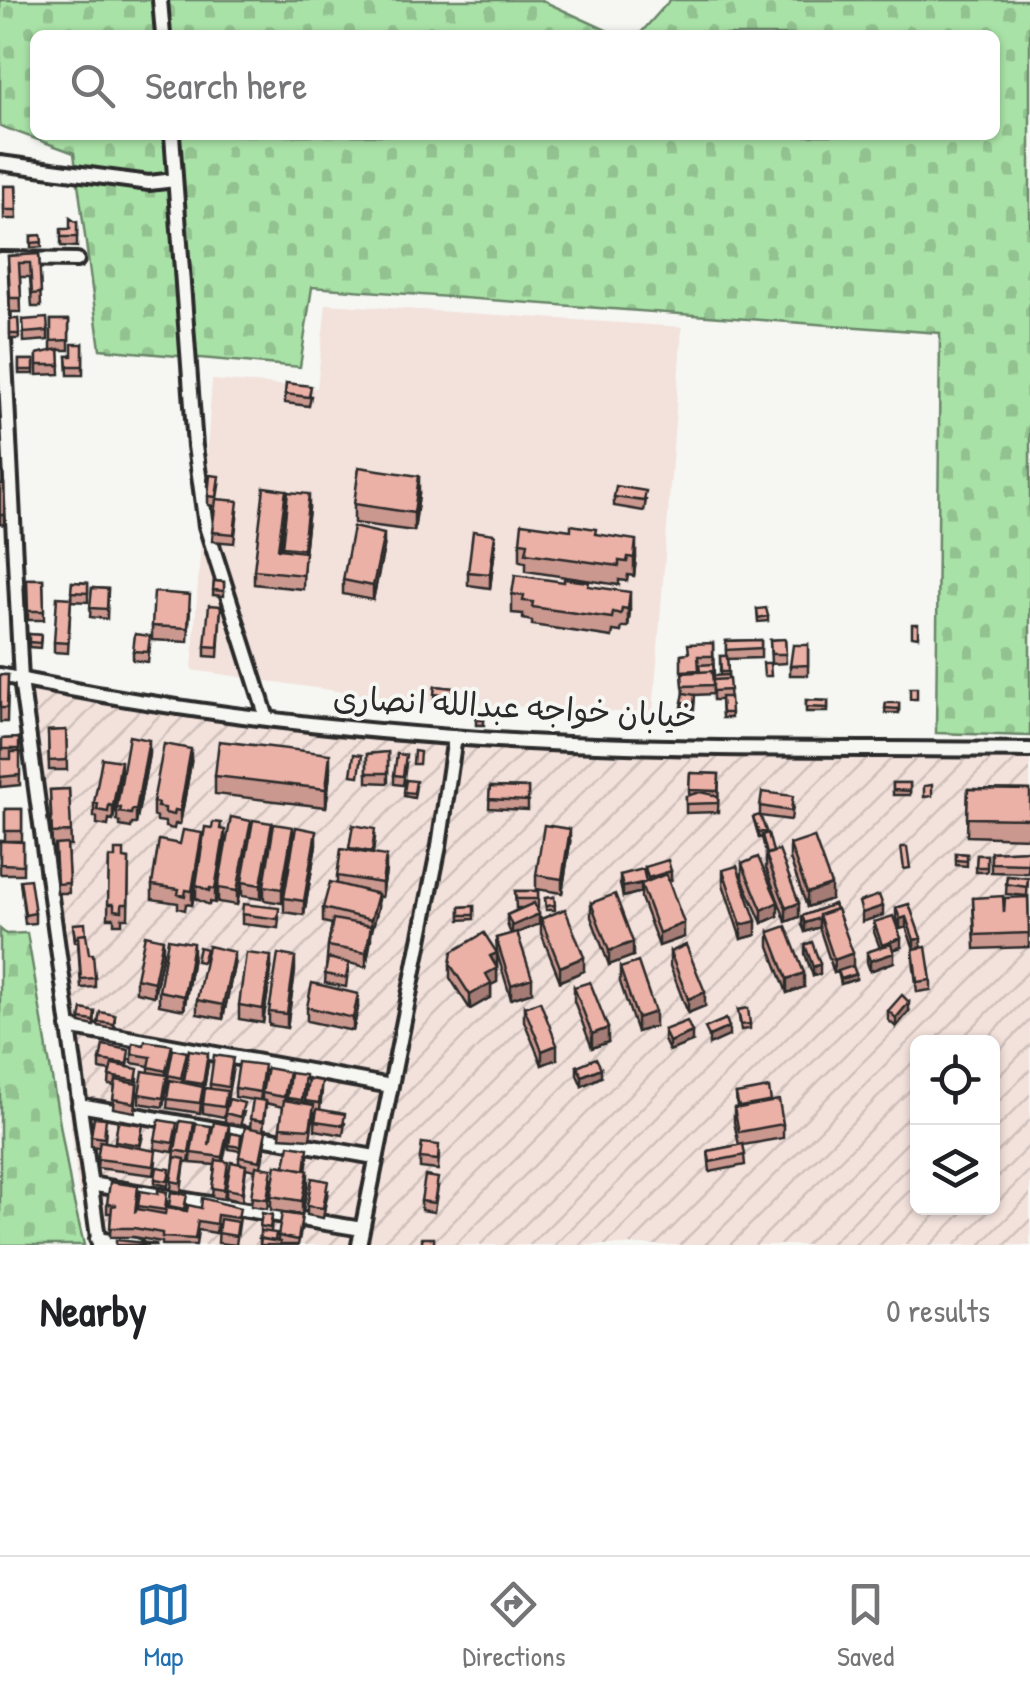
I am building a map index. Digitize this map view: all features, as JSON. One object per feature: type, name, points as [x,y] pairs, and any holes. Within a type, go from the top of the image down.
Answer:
[{"type":"street","points":[[160,0],[163,30]]},
{"type":"street","points":[[172,140],[195,446],[206,526],[267,718]]},
{"type":"street","points":[[0,163],[149,183],[175,180]]},
{"type":"street","points":[[77,260],[0,259],[4,402],[21,680],[98,1242],[135,1245]]},
{"type":"street","name":"خیابان خواجه عبدالله انصاری","points":[[0,675],[267,718],[455,737],[1030,750]]},
{"type":"street","points":[[359,1245],[438,846],[455,737]]},
{"type":"street","points":[[68,1026],[391,1086]]},
{"type":"street","points":[[79,1105],[375,1157]]},
{"type":"street","points":[[90,1184],[362,1230]]},
{"type":"shaded area","points":[[326,304],[682,327],[653,714],[399,700],[192,670],[212,380],[317,388]]},
{"type":"shaded area","points":[[21,680],[405,733],[532,742],[1030,750],[1030,1245],[95,1245],[78,1188]]},
{"type":"green space","points":[[0,0],[541,0],[606,30],[30,30],[30,137],[0,126]]},
{"type":"green space","points":[[670,0],[1030,0],[1030,736],[936,733],[940,333],[312,287],[300,367],[100,349],[74,153],[38,140],[1000,140],[1000,30],[643,30]]},
{"type":"green space","points":[[0,929],[6,934],[27,933],[84,1245],[0,1245]]},
{"type":"building","points":[[4,186],[16,186],[17,210],[4,210]]},
{"type":"building","points":[[70,218],[77,223],[77,237],[61,237],[61,229],[70,229]]},
{"type":"building","points":[[41,235],[42,242],[31,243],[31,236]]},
{"type":"building","points":[[39,254],[41,293],[32,294],[30,263],[19,263],[21,298],[10,298],[8,256]]},
{"type":"building","points":[[47,318],[48,331],[24,333],[23,320]]},
{"type":"building","points":[[10,319],[18,319],[19,334],[10,334]]},
{"type":"building","points":[[51,320],[69,320],[69,340],[51,341]]},
{"type":"building","points":[[72,344],[83,344],[83,366],[68,366]]},
{"type":"building","points":[[59,349],[60,365],[37,365],[37,354]]},
{"type":"building","points":[[19,360],[34,360],[34,370],[19,370]]},
{"type":"building","points":[[286,383],[311,386],[309,397],[285,394]]},
{"type":"building","points":[[359,467],[419,476],[414,513],[354,504]]},
{"type":"building","points":[[210,475],[219,476],[216,497],[208,496]]},
{"type":"building","points":[[0,484],[4,484],[4,515],[0,515]]},
{"type":"building","points":[[616,486],[646,491],[644,501],[614,497]]},
{"type":"building","points":[[264,487],[286,490],[278,549],[305,552],[303,575],[254,570]]},
{"type":"building","points":[[288,492],[309,494],[303,549],[282,547]]},
{"type":"building","points":[[216,499],[238,501],[234,534],[212,532]]},
{"type":"building","points":[[522,523],[571,530],[571,525],[596,529],[595,534],[636,540],[634,558],[619,561],[619,566],[526,553],[528,543],[520,542]]},
{"type":"building","points":[[353,527],[384,534],[373,586],[343,580]]},
{"type":"building","points":[[473,531],[495,534],[490,574],[468,572]]},
{"type":"building","points":[[515,575],[589,582],[588,586],[630,592],[628,609],[622,608],[621,614],[613,612],[612,618],[532,607],[533,602],[523,601],[524,596],[512,594]]},
{"type":"building","points":[[27,579],[43,579],[44,611],[28,611]]},
{"type":"building","points":[[214,581],[224,582],[224,591],[213,590]]},
{"type":"building","points":[[72,582],[88,583],[88,593],[71,592]]},
{"type":"building","points":[[92,588],[108,589],[107,609],[90,608]]},
{"type":"building","points":[[154,592],[190,595],[188,628],[152,626]]},
{"type":"building","points":[[57,597],[71,598],[68,643],[54,642]]},
{"type":"building","points":[[209,605],[221,606],[218,647],[205,646]]},
{"type":"building","points":[[766,608],[768,616],[758,618],[757,609]]},
{"type":"building","points":[[912,624],[918,624],[918,637],[912,636]]},
{"type":"building","points":[[29,634],[41,635],[40,643],[29,642]]},
{"type":"building","points":[[135,634],[150,636],[148,652],[133,651]]},
{"type":"building","points":[[785,639],[786,654],[771,654],[770,640]]},
{"type":"building","points":[[761,640],[761,648],[726,650],[726,641]]},
{"type":"building","points":[[713,643],[713,656],[698,656],[699,670],[681,671],[681,654],[689,653],[688,644]]},
{"type":"building","points":[[793,645],[808,645],[808,665],[790,666]]},
{"type":"building","points":[[720,656],[727,656],[728,672],[721,672]]},
{"type":"building","points":[[763,663],[770,663],[771,676],[764,676]]},
{"type":"building","points":[[713,664],[714,674],[700,672],[699,665]]},
{"type":"building","points":[[712,671],[713,685],[683,686],[682,673]]},
{"type":"building","points":[[0,675],[8,675],[7,708],[0,708]]},
{"type":"building","points":[[729,679],[730,690],[713,691],[713,680]]},
{"type":"building","points":[[435,686],[454,688],[453,696],[434,694]]},
{"type":"building","points":[[910,688],[917,688],[917,699],[910,699]]},
{"type":"building","points":[[684,693],[695,695],[694,704],[682,702]]},
{"type":"building","points":[[721,697],[730,697],[731,713],[722,713]]},
{"type":"building","points":[[806,700],[828,701],[828,708],[806,707]]},
{"type":"building","points":[[886,703],[899,703],[899,709],[885,708]]},
{"type":"building","points":[[476,710],[484,710],[484,720],[476,720]]},
{"type":"building","points":[[66,730],[67,760],[49,761],[48,731]]},
{"type":"building","points":[[129,736],[149,740],[136,810],[131,814],[120,812],[117,807]]},
{"type":"building","points":[[19,738],[19,749],[2,749],[2,739]]},
{"type":"building","points":[[219,741],[330,754],[326,789],[215,776]]},
{"type":"building","points":[[164,744],[191,749],[180,811],[175,810],[174,815],[165,813],[165,808],[153,802]]},
{"type":"building","points":[[414,751],[420,752],[419,764],[413,764]]},
{"type":"building","points":[[11,752],[20,752],[20,775],[0,777],[0,759],[11,759]]},
{"type":"building","points":[[388,752],[388,773],[367,773],[367,754]]},
{"type":"building","points":[[354,754],[362,755],[359,776],[351,775]]},
{"type":"building","points":[[397,754],[406,755],[403,776],[394,775]]},
{"type":"building","points":[[102,758],[121,761],[113,806],[109,805],[108,812],[97,810],[98,804],[94,803]]},
{"type":"building","points":[[690,773],[719,774],[718,791],[689,790]]},
{"type":"building","points":[[406,780],[416,781],[414,793],[404,792]]},
{"type":"building","points":[[893,783],[910,783],[910,791],[893,790]]},
{"type":"building","points":[[932,785],[932,796],[924,797],[924,786]]},
{"type":"building","points":[[490,787],[528,788],[528,801],[489,799]]},
{"type":"building","points":[[69,789],[71,832],[52,833],[50,790]]},
{"type":"building","points":[[968,789],[1030,790],[1030,819],[967,818]]},
{"type":"building","points":[[700,792],[718,796],[718,803],[686,804],[686,796]]},
{"type":"building","points":[[762,792],[793,796],[791,811],[760,806]]},
{"type":"building","points":[[5,809],[22,809],[22,831],[5,831]]},
{"type":"building","points":[[760,815],[766,831],[759,833],[753,817]]},
{"type":"building","points":[[231,817],[251,821],[237,891],[218,888]]},
{"type":"building","points":[[253,820],[272,823],[261,885],[242,882]]},
{"type":"building","points":[[213,822],[221,823],[220,829],[225,830],[215,889],[209,891],[196,885],[205,827],[212,828]]},
{"type":"building","points":[[274,824],[293,827],[282,889],[264,886]]},
{"type":"building","points":[[353,825],[375,829],[372,852],[349,848]]},
{"type":"building","points":[[544,825],[570,829],[562,879],[536,875]]},
{"type":"building","points":[[296,827],[316,831],[304,901],[284,898]]},
{"type":"building","points":[[183,830],[202,833],[192,891],[186,890],[185,896],[178,894],[179,889],[152,885],[159,840],[180,844]]},
{"type":"building","points":[[768,833],[773,852],[767,854],[762,835]]},
{"type":"building","points":[[814,837],[831,885],[807,893],[790,845]]},
{"type":"building","points":[[0,841],[23,842],[23,865],[0,864]]},
{"type":"building","points":[[67,844],[69,883],[57,884],[55,845]]},
{"type":"building","points":[[901,847],[907,847],[910,868],[904,869]]},
{"type":"building","points":[[341,849],[386,856],[382,883],[337,876]]},
{"type":"building","points":[[115,850],[124,850],[124,858],[129,859],[128,904],[122,904],[122,911],[108,904],[109,858],[115,858]]},
{"type":"building","points":[[779,850],[799,903],[786,908],[766,855]]},
{"type":"building","points":[[1029,850],[1028,864],[991,863],[991,852]]},
{"type":"building","points":[[956,853],[967,854],[967,861],[956,860]]},
{"type":"building","points":[[977,855],[987,855],[987,867],[976,867]]},
{"type":"building","points":[[758,857],[778,902],[762,910],[742,864]]},
{"type":"building","points":[[668,860],[671,871],[648,878],[645,867]]},
{"type":"building","points":[[737,866],[756,921],[741,925],[723,870]]},
{"type":"building","points":[[643,869],[646,882],[623,887],[620,875]]},
{"type":"building","points":[[666,874],[684,923],[659,933],[641,884]]},
{"type":"building","points":[[1007,876],[1028,878],[1027,887],[1006,884]]},
{"type":"building","points":[[30,879],[35,913],[25,915],[20,880]]},
{"type":"building","points":[[330,882],[378,894],[371,920],[323,908]]},
{"type":"building","points":[[515,891],[538,891],[538,899],[516,899]]},
{"type":"building","points":[[615,894],[633,942],[609,951],[591,903]]},
{"type":"building","points":[[879,895],[883,906],[862,913],[859,902]]},
{"type":"building","points":[[1003,896],[1004,913],[1005,898],[1028,897],[1029,933],[975,935],[973,898]]},
{"type":"building","points":[[554,897],[555,905],[546,906],[545,898]]},
{"type":"building","points":[[534,903],[539,914],[512,926],[507,915]]},
{"type":"building","points":[[243,904],[279,908],[278,919],[242,914]]},
{"type":"building","points":[[834,904],[836,909],[805,923],[802,916]]},
{"type":"building","points":[[909,904],[921,938],[914,940],[906,917],[900,919],[896,908]]},
{"type":"building","points":[[474,906],[474,915],[460,915],[460,907]]},
{"type":"building","points":[[565,909],[584,957],[560,967],[541,919]]},
{"type":"building","points":[[837,909],[853,953],[834,960],[819,915]]},
{"type":"building","points":[[893,916],[901,938],[882,945],[874,922]]},
{"type":"building","points":[[333,919],[371,926],[366,953],[328,946]]},
{"type":"building","points":[[85,923],[86,934],[75,938],[73,924]]},
{"type":"building","points":[[786,926],[804,973],[787,979],[769,932]]},
{"type":"building","points":[[517,932],[532,978],[511,985],[496,938]]},
{"type":"building","points":[[484,933],[497,953],[490,956],[497,968],[486,974],[491,983],[470,995],[450,964],[452,952]]},
{"type":"building","points":[[86,934],[95,978],[81,979],[78,935]]},
{"type":"building","points":[[145,935],[163,939],[154,982],[136,978]]},
{"type":"building","points":[[168,939],[193,943],[184,996],[159,991]]},
{"type":"building","points":[[812,942],[820,964],[813,967],[805,945]]},
{"type":"building","points":[[891,944],[894,953],[870,961],[867,952]]},
{"type":"building","points":[[686,945],[705,992],[688,999],[670,952]]},
{"type":"building","points":[[208,946],[234,952],[223,1005],[197,1000]]},
{"type":"building","points":[[199,947],[206,949],[202,962],[196,961]]},
{"type":"building","points":[[926,947],[931,980],[917,982],[913,949]]},
{"type":"building","points":[[246,953],[271,956],[263,1009],[239,1005]]},
{"type":"building","points":[[278,954],[295,957],[287,1014],[269,1012]]},
{"type":"building","points":[[328,958],[349,963],[346,978],[325,974]]},
{"type":"building","points":[[638,962],[655,1012],[637,1018],[620,968]]},
{"type":"building","points":[[853,966],[856,974],[841,979],[838,971]]},
{"type":"building","points":[[590,982],[608,1028],[592,1034],[574,987]]},
{"type":"building","points":[[312,983],[358,994],[353,1018],[307,1007]]},
{"type":"building","points":[[902,995],[909,1002],[896,1018],[888,1011]]},
{"type":"building","points":[[540,1001],[557,1045],[542,1051],[524,1007]]},
{"type":"building","points":[[748,1008],[750,1024],[741,1025],[738,1010]]},
{"type":"building","points":[[82,1009],[95,1012],[94,1021],[80,1019]]},
{"type":"building","points":[[100,1012],[115,1015],[114,1024],[98,1022]]},
{"type":"building","points":[[726,1019],[729,1027],[709,1036],[705,1028]]},
{"type":"building","points":[[687,1021],[692,1032],[669,1042],[664,1030]]},
{"type":"building","points":[[145,1041],[172,1045],[166,1071],[149,1067],[151,1057],[132,1054],[133,1043],[144,1045]]},
{"type":"building","points":[[103,1045],[129,1050],[127,1064],[100,1060]]},
{"type":"building","points":[[173,1049],[187,1052],[181,1078],[168,1075]]},
{"type":"building","points":[[189,1050],[208,1053],[203,1084],[184,1081]]},
{"type":"building","points":[[214,1055],[233,1058],[228,1087],[210,1084]]},
{"type":"building","points":[[596,1058],[601,1068],[582,1076],[577,1066]]},
{"type":"building","points":[[239,1062],[264,1065],[260,1092],[235,1088]]},
{"type":"building","points":[[112,1064],[138,1069],[136,1081],[109,1076]]},
{"type":"building","points":[[267,1068],[289,1072],[284,1097],[262,1093]]},
{"type":"building","points":[[143,1071],[167,1075],[163,1098],[139,1094]]},
{"type":"building","points":[[290,1073],[305,1075],[302,1100],[287,1098]]},
{"type":"building","points":[[308,1079],[322,1081],[319,1103],[305,1101]]},
{"type":"building","points":[[116,1080],[137,1084],[135,1103],[113,1099]]},
{"type":"building","points":[[170,1080],[203,1087],[200,1103],[167,1099]]},
{"type":"building","points":[[205,1088],[227,1091],[224,1107],[203,1104]]},
{"type":"building","points":[[769,1088],[771,1102],[739,1108],[736,1094]]},
{"type":"building","points":[[229,1099],[244,1103],[240,1117],[225,1113]]},
{"type":"building","points":[[253,1099],[266,1101],[263,1121],[250,1119]]},
{"type":"building","points":[[284,1100],[314,1105],[310,1129],[280,1127]]},
{"type":"building","points":[[779,1100],[783,1124],[739,1132],[734,1108]]},
{"type":"building","points":[[317,1109],[345,1114],[343,1125],[315,1121]]},
{"type":"building","points":[[94,1117],[106,1118],[104,1138],[91,1136]]},
{"type":"building","points":[[159,1120],[177,1123],[173,1143],[155,1140]]},
{"type":"building","points":[[118,1121],[143,1125],[139,1145],[115,1141]]},
{"type":"building","points":[[180,1121],[194,1123],[189,1153],[175,1150]]},
{"type":"building","points":[[214,1122],[229,1125],[222,1157],[191,1153],[196,1124],[211,1126],[209,1146]]},
{"type":"building","points":[[245,1127],[266,1131],[260,1161],[239,1157]]},
{"type":"building","points":[[231,1133],[241,1135],[240,1147],[229,1145]]},
{"type":"building","points":[[100,1141],[156,1151],[154,1166],[97,1159]]},
{"type":"building","points":[[422,1143],[439,1145],[438,1160],[420,1158]]},
{"type":"building","points":[[743,1144],[745,1155],[710,1162],[708,1151]]},
{"type":"building","points":[[289,1145],[308,1148],[305,1170],[285,1166]]},
{"type":"building","points":[[175,1157],[185,1159],[181,1183],[171,1181]]},
{"type":"building","points":[[216,1160],[228,1162],[224,1190],[212,1188]]},
{"type":"building","points":[[231,1162],[246,1165],[242,1192],[226,1189]]},
{"type":"building","points":[[276,1165],[308,1170],[302,1201],[271,1196]]},
{"type":"building","points":[[256,1166],[272,1169],[267,1199],[251,1197]]},
{"type":"building","points":[[157,1167],[170,1169],[168,1181],[155,1179]]},
{"type":"building","points":[[425,1176],[438,1178],[434,1203],[421,1201]]},
{"type":"building","points":[[312,1178],[328,1181],[323,1208],[307,1206]]},
{"type":"building","points":[[110,1182],[138,1186],[135,1213],[137,1209],[165,1214],[166,1208],[187,1211],[188,1205],[201,1208],[202,1198],[240,1208],[238,1218],[217,1215],[216,1224],[198,1221],[195,1239],[162,1237],[162,1233],[134,1228],[110,1228],[112,1206],[117,1205],[107,1204]]},
{"type":"building","points":[[158,1190],[167,1192],[165,1210],[138,1206],[140,1191],[158,1194]]},
{"type":"building","points":[[171,1192],[187,1195],[184,1209],[169,1206]]},
{"type":"building","points":[[262,1213],[272,1215],[270,1228],[260,1226]]},
{"type":"building","points":[[282,1213],[302,1216],[298,1240],[278,1236]]},
{"type":"building","points":[[220,1219],[238,1222],[236,1236],[218,1233]]},
{"type":"building","points":[[261,1231],[276,1233],[275,1241],[259,1238]]},
{"type":"building","points":[[422,1238],[434,1238],[434,1245],[422,1245]]},
{"type":"building","points":[[261,1239],[280,1242],[280,1245],[260,1245]]},
{"type":"building","points":[[116,1240],[156,1244],[156,1245],[116,1245]]}]
